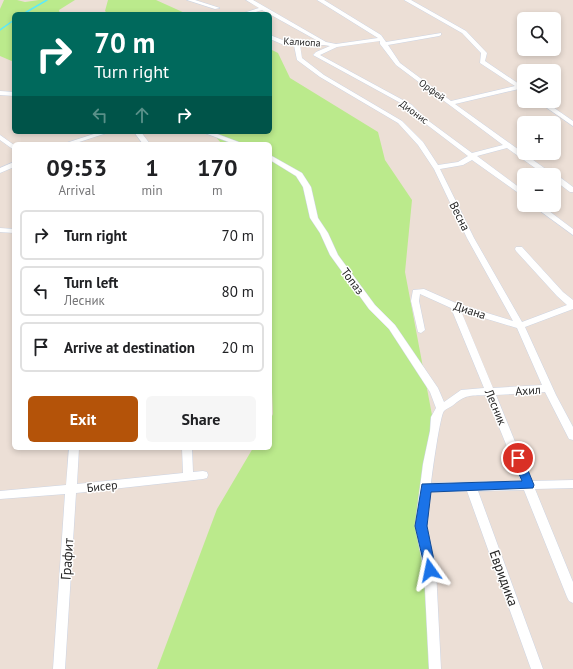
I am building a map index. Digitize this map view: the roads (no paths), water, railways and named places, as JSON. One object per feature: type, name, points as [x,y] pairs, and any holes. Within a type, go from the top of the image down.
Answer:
[{"type":"street","points":[[190,0],[216,8]]},
{"type":"street","points":[[249,0],[270,12]]},
{"type":"street","name":"Орфей","points":[[320,0],[379,36],[398,64],[540,168]]},
{"type":"street","points":[[407,0],[464,32],[484,53],[482,62],[517,86]]},
{"type":"street","points":[[250,12],[263,8]]},
{"type":"street","points":[[272,13],[324,43]]},
{"type":"street","name":"Калиопа","points":[[272,39],[284,44],[324,43],[336,46],[382,42],[439,34]]},
{"type":"street","name":"Весна","points":[[297,44],[299,59],[322,76],[400,122],[411,130],[418,139],[435,167],[479,255],[520,326],[560,416],[573,436]]},
{"type":"street","name":"Дионис","points":[[336,46],[316,55],[410,106],[424,120],[517,190]]},
{"type":"street","points":[[450,103],[517,90]]},
{"type":"street","points":[[0,93],[12,94]]},
{"type":"street","points":[[550,108],[573,124]]},
{"type":"street","points":[[71,142],[92,134]]},
{"type":"street","points":[[139,134],[145,142]]},
{"type":"street","points":[[211,134],[235,142]]},
{"type":"street","points":[[0,138],[12,147]]},
{"type":"street","points":[[435,167],[452,166],[469,159],[472,155],[508,146]]},
{"type":"street","name":"Топаз","points":[[272,158],[299,175],[307,187],[314,218],[324,233],[334,256],[372,307],[392,327],[435,391],[441,408]]},
{"type":"street","points":[[2,168],[12,165]]},
{"type":"street","points":[[561,182],[573,190]]},
{"type":"street","points":[[545,212],[573,233]]},
{"type":"street","points":[[0,230],[12,231]]},
{"type":"street","points":[[519,249],[560,294],[573,305],[520,326]]},
{"type":"street","name":"Диана","points":[[421,330],[415,301],[416,292],[421,291],[455,306],[520,326]]},
{"type":"street","name":"Лесник","points":[[455,306],[529,485],[573,597]]},
{"type":"street","name":"Ахил","points":[[441,408],[449,404],[457,395],[464,393],[548,388]]},
{"type":"street","points":[[435,669],[430,570],[421,526],[428,464],[435,431],[436,416],[441,408]]},
{"type":"street","name":"Графит","points":[[59,669],[74,450]]},
{"type":"street","points":[[187,450],[188,476]]},
{"type":"street","name":"Бисер","points":[[0,495],[203,475]]},
{"type":"street","points":[[426,488],[573,484]]},
{"type":"street","name":"Евридика","points":[[471,486],[537,669]]},
{"type":"waterway","points":[[26,12],[47,0]]},
{"type":"waterway","points":[[0,30],[12,21]]}]
